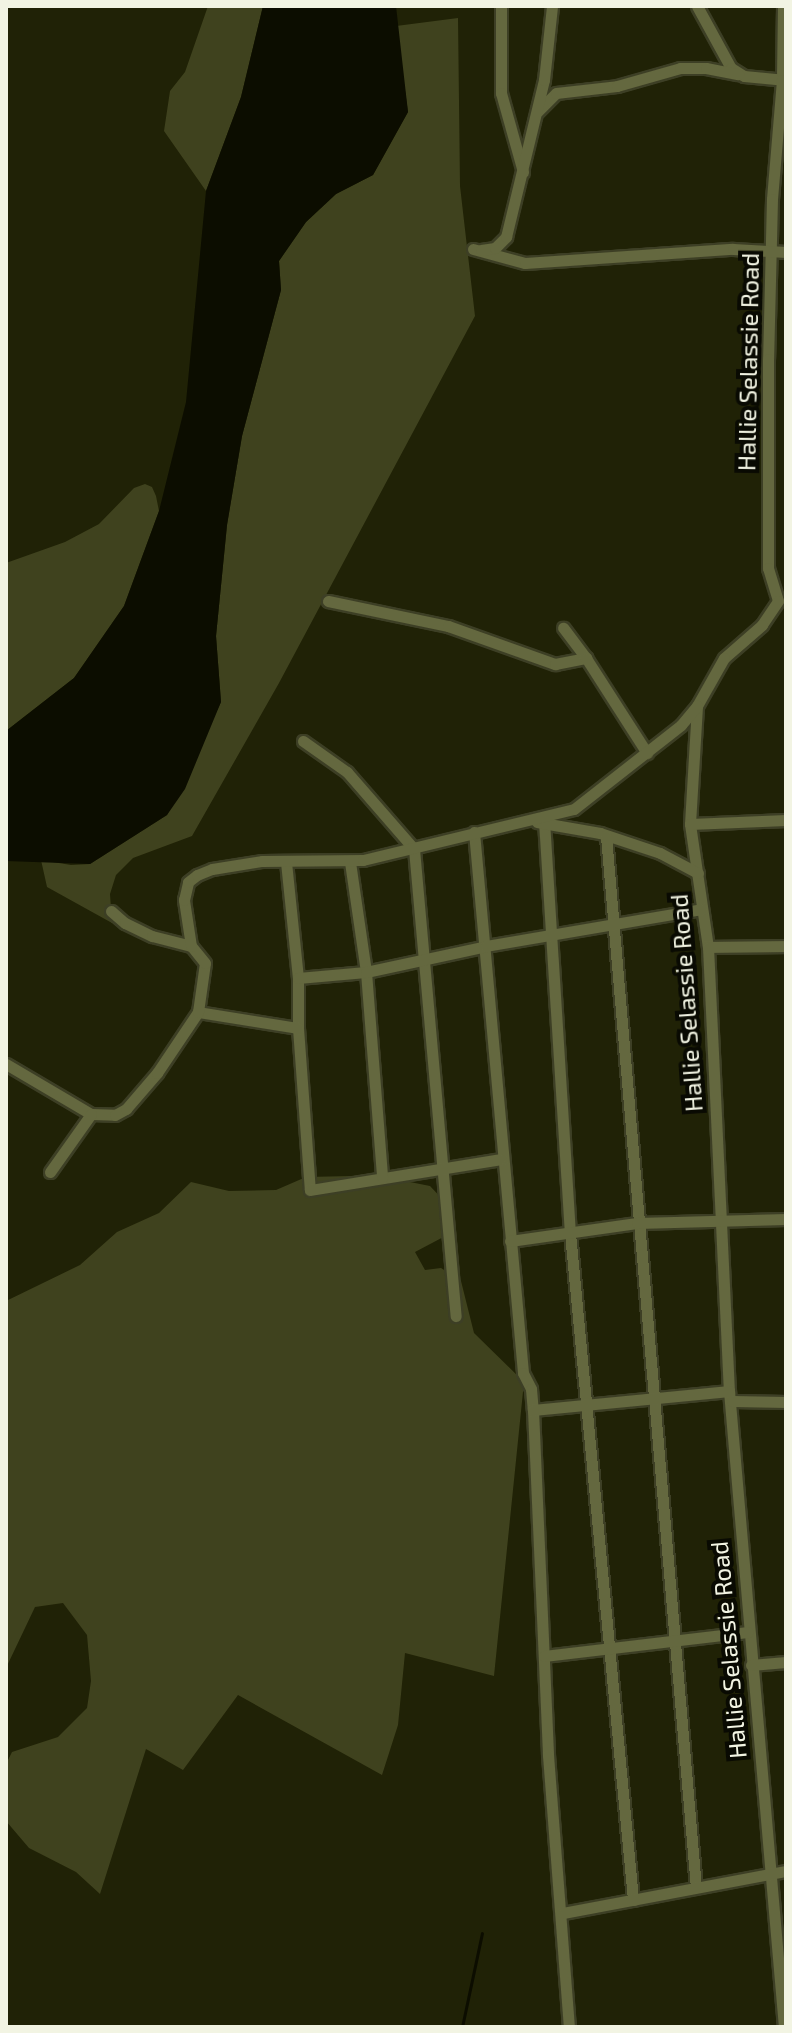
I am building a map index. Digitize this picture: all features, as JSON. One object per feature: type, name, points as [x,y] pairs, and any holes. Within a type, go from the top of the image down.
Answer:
[{"type":"street","points":[[501,6],[503,110],[523,172]]},
{"type":"street","points":[[552,6],[536,113],[502,244],[473,249],[525,263],[733,249],[786,252]]},
{"type":"street","points":[[697,6],[724,59],[738,74]]},
{"type":"street","name":"Hallie Selassie Road","points":[[783,6],[784,80],[770,252],[768,568],[782,601],[762,625],[724,658],[697,706],[690,824],[708,947],[730,1396],[784,2027]]},
{"type":"street","points":[[536,113],[556,93],[608,88],[680,68],[784,80]]},
{"type":"street","points":[[328,601],[448,626],[555,664],[586,658]]},
{"type":"street","points":[[563,628],[647,753]]},
{"type":"street","points":[[6,1064],[91,1114],[115,1115],[126,1109],[157,1073],[198,1012],[205,963],[191,946],[184,900],[188,882],[212,869],[262,861],[350,862],[574,809],[647,753],[697,706]]},
{"type":"street","points":[[303,741],[347,772],[414,849],[456,1316]]},
{"type":"street","points":[[690,824],[786,820]]},
{"type":"street","points":[[505,824],[544,821],[606,836],[660,853],[698,873]]},
{"type":"street","points":[[544,821],[570,1233],[633,1900]]},
{"type":"street","points":[[474,832],[486,946],[501,1159],[523,1373],[531,1389],[533,1410],[555,1860],[563,1913],[569,2027]]},
{"type":"street","points":[[606,836],[651,1396],[696,1887]]},
{"type":"street","points":[[286,862],[298,978],[298,1028],[310,1190],[501,1159]]},
{"type":"street","points":[[350,862],[366,972],[382,1177]]},
{"type":"street","points":[[298,978],[366,972],[424,962],[486,946],[702,909]]},
{"type":"street","points":[[111,911],[125,923],[152,936],[191,946]]},
{"type":"street","points":[[708,947],[786,946]]},
{"type":"street","points":[[198,1012],[298,1028]]},
{"type":"street","points":[[50,1172],[91,1114]]},
{"type":"street","points":[[510,1241],[637,1223],[786,1219]]},
{"type":"street","points":[[533,1410],[651,1396],[730,1396],[786,1402]]},
{"type":"street","points":[[544,1656],[748,1632]]},
{"type":"street","points":[[751,1665],[786,1662]]},
{"type":"street","points":[[563,1913],[786,1871]]},
{"type":"green space","points":[[208,6],[263,6],[241,97],[206,191],[164,131],[170,91],[185,72]]},
{"type":"green space","points":[[458,18],[460,186],[475,316],[279,683],[192,836],[133,858],[116,875],[110,894],[112,923],[47,887],[41,860],[71,865],[90,864],[167,815],[221,702],[216,636],[227,525],[242,436],[281,290],[279,261],[306,222],[336,194],[373,175],[408,112],[396,26]]},
{"type":"green space","points":[[145,484],[152,487],[159,511],[124,606],[74,678],[6,731],[6,563],[65,542],[99,524],[134,488]]},
{"type":"green space","points":[[306,1177],[395,1179],[430,1186],[448,1205],[451,1233],[415,1252],[425,1270],[441,1268],[461,1281],[474,1333],[524,1382],[494,1676],[405,1653],[398,1725],[382,1775],[238,1695],[183,1770],[146,1749],[100,1894],[76,1872],[29,1848],[6,1821],[6,1764],[12,1752],[58,1737],[87,1708],[91,1681],[87,1635],[63,1603],[35,1607],[6,1668],[6,1301],[80,1265],[117,1232],[159,1213],[191,1182],[229,1191],[276,1190]]},
{"type":"shaded area","points":[[263,6],[396,6],[408,112],[373,175],[336,194],[306,222],[279,261],[281,290],[242,436],[227,525],[216,636],[221,702],[185,789],[167,815],[90,864],[6,861],[6,731],[74,678],[124,606],[159,511],[186,402],[206,191],[241,97]]},
{"type":"waterway","points":[[462,2027],[482,1933]]}]
